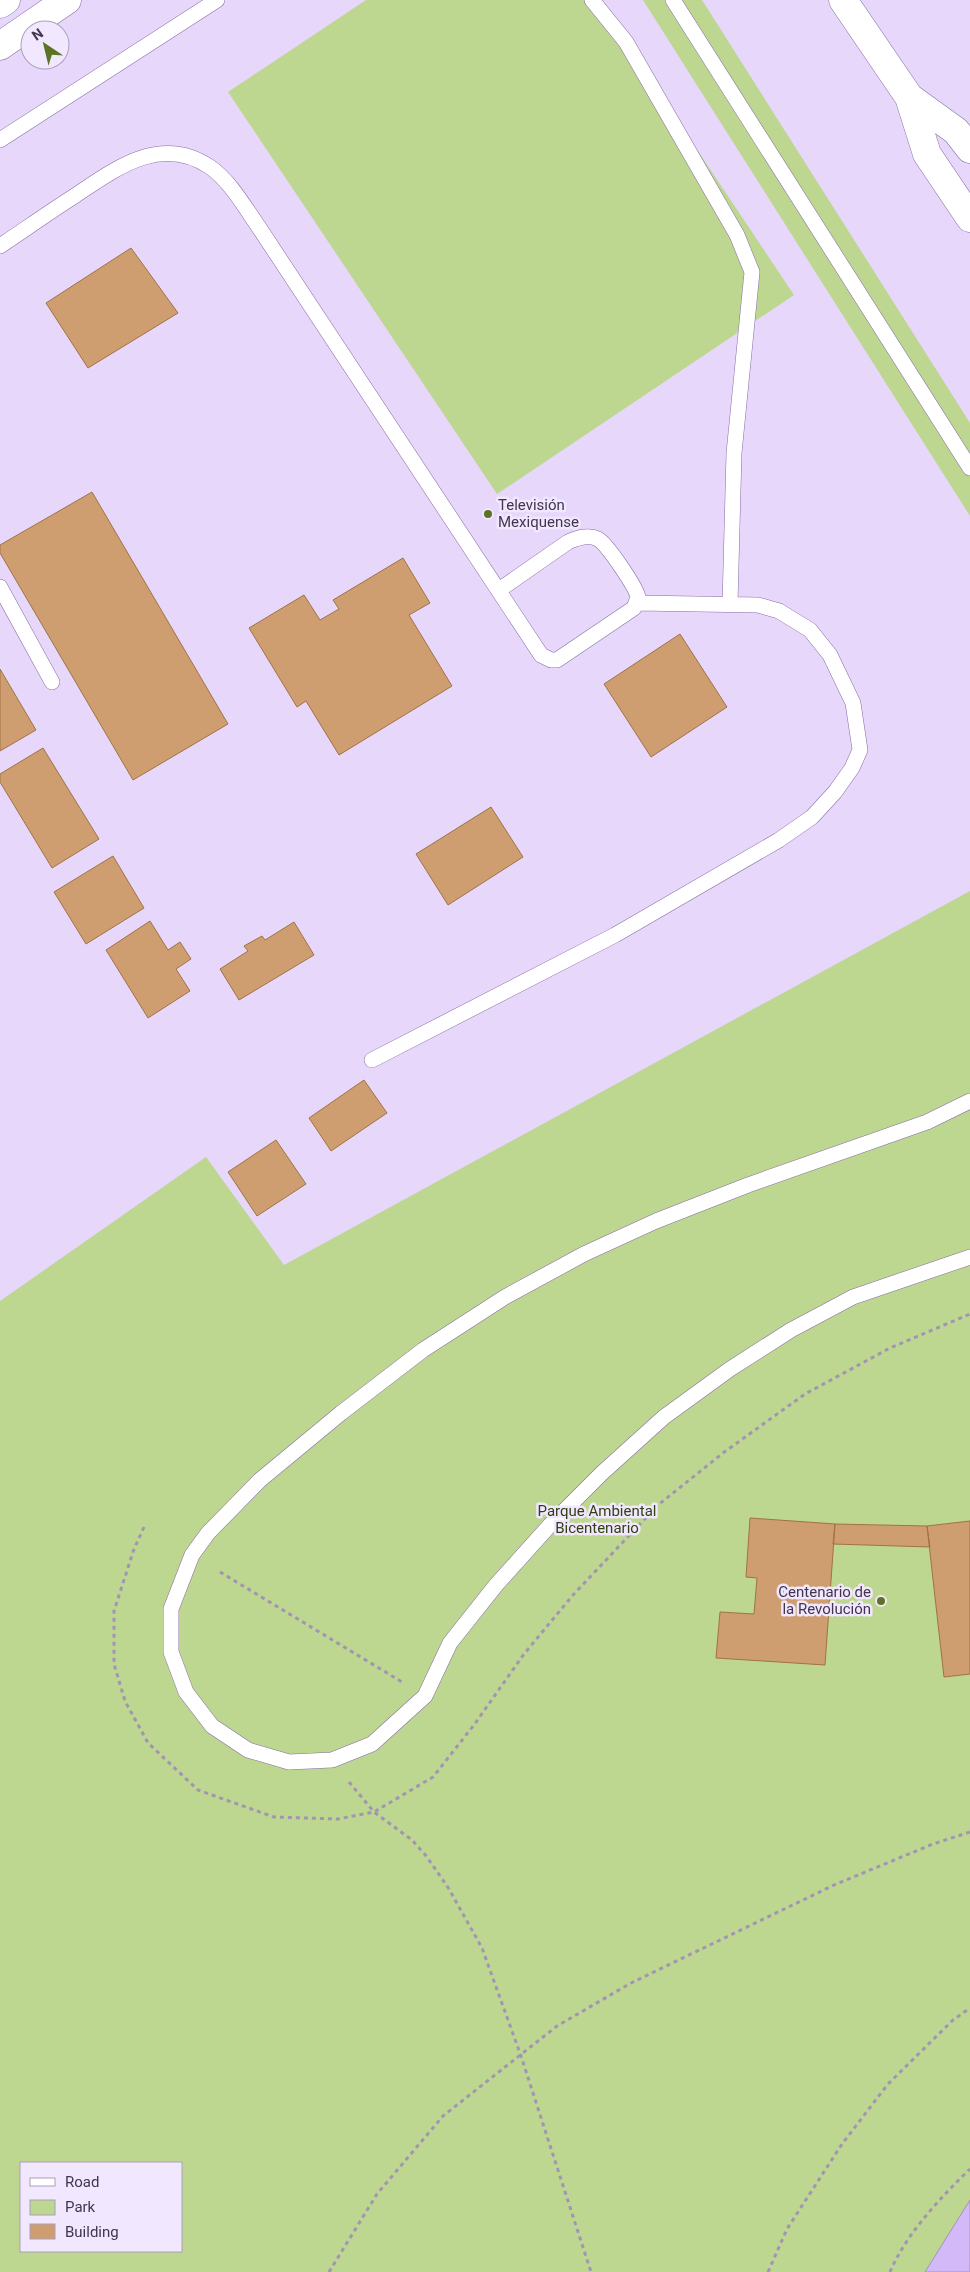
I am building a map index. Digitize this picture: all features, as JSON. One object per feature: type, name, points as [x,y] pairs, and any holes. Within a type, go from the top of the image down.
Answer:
[{"type":"street","points":[[0,4],[6,0]]},
{"type":"street","points":[[0,46],[68,0]]},
{"type":"street","points":[[843,0],[908,97],[927,154],[970,218]]},
{"type":"street","points":[[908,97],[956,130],[970,149]]},
{"type":"lane","points":[[0,140],[217,0]]},
{"type":"lane","points":[[592,0],[626,42],[737,234],[752,272],[734,453],[730,604]]},
{"type":"lane","points":[[672,0],[970,468]]},
{"type":"lane","points":[[0,246],[121,165],[148,155],[170,152],[190,157],[209,166],[223,178],[258,226],[541,655],[551,660],[556,660],[634,608],[637,603],[637,592],[603,543],[589,536],[578,537],[568,542],[499,590]]},
{"type":"lane","points":[[0,587],[52,682]]},
{"type":"lane","points":[[372,1060],[616,934],[779,840],[812,817],[835,792],[852,768],[860,750],[853,703],[830,655],[810,630],[793,617],[758,605],[637,603]]},
{"type":"lane","points":[[970,1101],[927,1122],[748,1185],[656,1221],[584,1254],[542,1276],[423,1350],[349,1406],[260,1480],[208,1533],[192,1555],[171,1609],[172,1652],[186,1692],[212,1726],[248,1750],[289,1762],[332,1760],[372,1744],[425,1696],[450,1644],[496,1585],[555,1519],[664,1417],[730,1369],[791,1330],[853,1297],[970,1257]]},
{"type":"path","points":[[220,1572],[406,1684]]},
{"type":"path","points":[[332,1760],[374,1812],[412,1840],[427,1857],[449,1889],[482,1948],[521,2056],[591,2272]]},
{"type":"path","points":[[329,2272],[377,2194],[443,2116],[557,2026],[631,1982],[834,1885],[933,1844],[970,1832]]},
{"type":"path","points":[[768,2272],[787,2229],[842,2144],[882,2091],[953,2020],[970,2008]]},
{"type":"path","points":[[890,2272],[896,2257],[943,2196],[970,2169]]},
{"type":"green space","points":[[366,0],[597,0],[794,295],[497,494],[228,92]]},
{"type":"green space","points":[[643,0],[702,0],[970,423],[970,516]]},
{"type":"green space","name":"Parque Ambiental Bicentenario","points":[[970,891],[970,2272],[0,2272],[0,1301],[206,1157],[284,1265]]},
{"type":"shaded area","points":[[970,2200],[970,2272],[925,2272]]},
{"type":"building","points":[[131,248],[178,313],[88,368],[46,303]]},
{"type":"building","points":[[92,492],[228,724],[133,780],[0,553],[0,545]]},
{"type":"building","points":[[403,558],[430,603],[409,615],[452,686],[339,755],[306,701],[297,707],[249,628],[304,595],[320,620],[339,609],[333,600]]},
{"type":"building","points":[[680,634],[727,707],[651,757],[604,684]]},
{"type":"building","points":[[0,669],[36,730],[0,751]]},
{"type":"building","points":[[43,748],[99,839],[52,868],[0,782],[0,774]]},
{"type":"building","points":[[491,807],[523,857],[448,905],[416,854]]},
{"type":"building","points":[[113,856],[144,908],[86,944],[54,892]]},
{"type":"building","points":[[150,921],[168,950],[180,942],[191,959],[176,969],[190,991],[148,1018],[106,950]]},
{"type":"building","points":[[294,922],[314,955],[239,1000],[220,969],[248,951],[244,946],[262,936],[265,940]]},
{"type":"building","points":[[364,1080],[387,1113],[331,1151],[309,1118]]},
{"type":"building","points":[[276,1140],[306,1184],[257,1216],[228,1172]]},
{"type":"building","points":[[750,1518],[835,1524],[825,1665],[716,1658],[720,1612],[754,1614],[757,1578],[746,1577]]},
{"type":"building","points":[[970,1521],[970,1674],[944,1677],[927,1526]]},
{"type":"building","points":[[835,1524],[927,1526],[930,1547],[833,1544]]},
{"type":"place","name":"Televisión Mexiquense","points":[[488,514]]},
{"type":"place","name":"Centenario de la Revolución","points":[[881,1601]]}]
